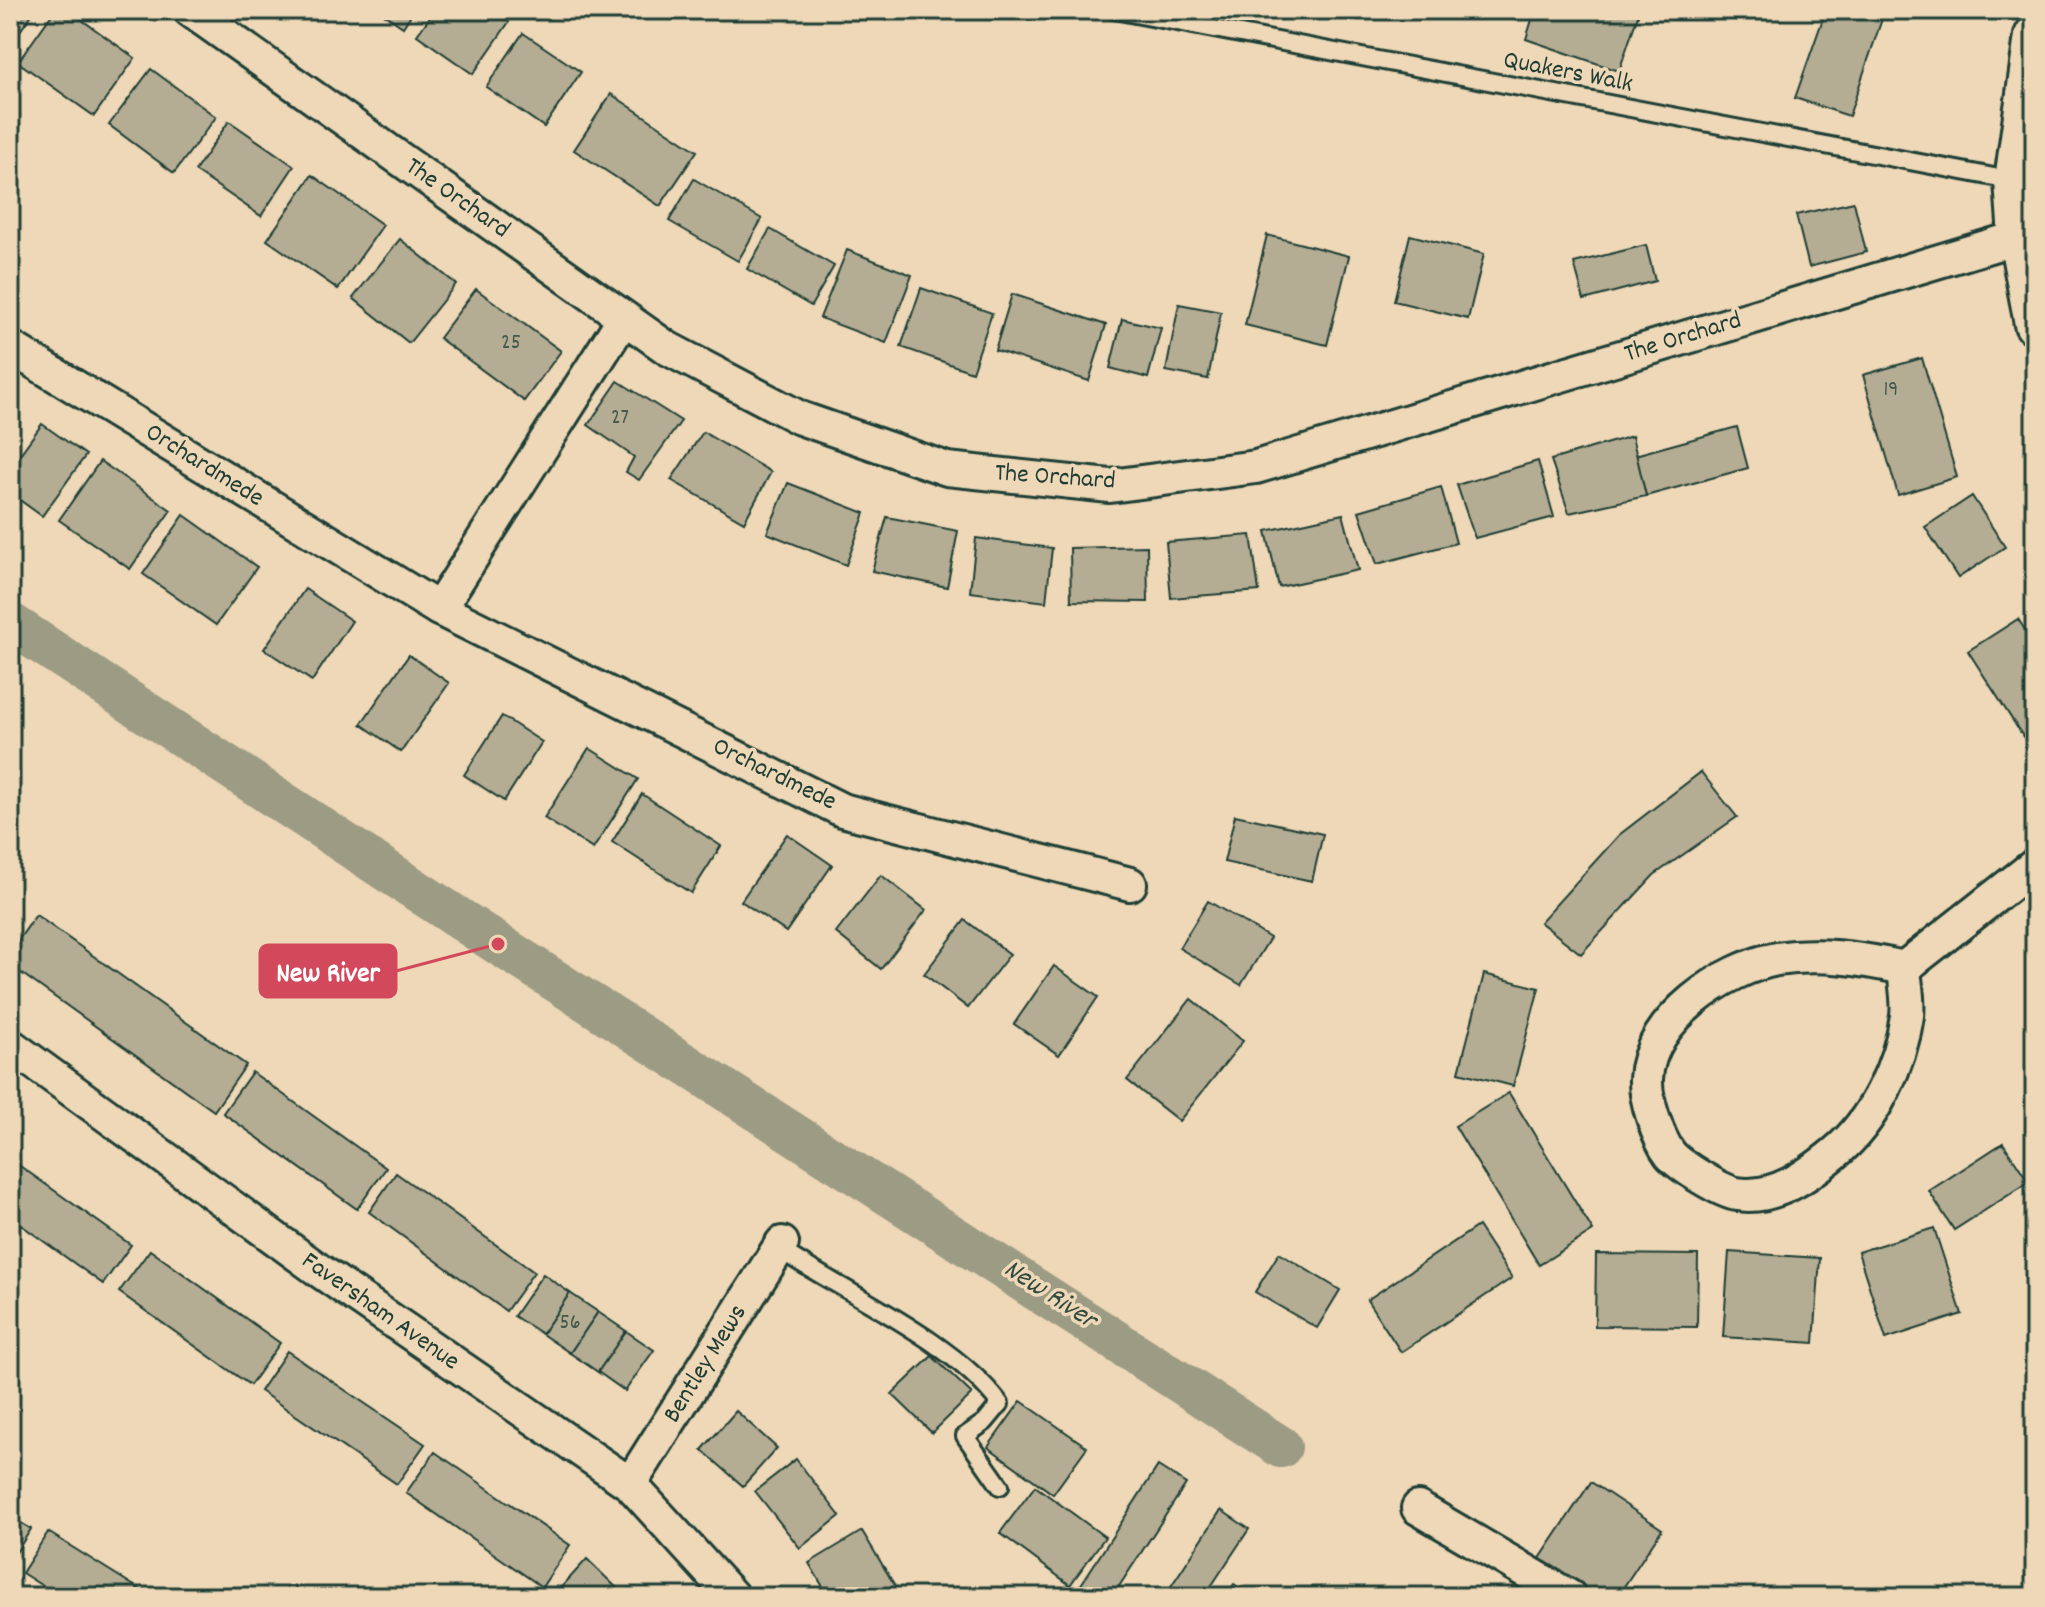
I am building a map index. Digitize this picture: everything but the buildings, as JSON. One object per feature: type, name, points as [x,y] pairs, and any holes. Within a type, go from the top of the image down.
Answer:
[{"type":"street","name":"The Orchard","points":[[190,10],[667,348],[800,418],[947,469],[1110,486],[1256,467],[2019,237]]},
{"type":"street","points":[[2035,36],[2015,181],[2019,237],[2035,324]]},
{"type":"street","points":[[439,609],[624,318]]},
{"type":"street","name":"Orchardmede","points":[[10,347],[439,609],[842,810],[1130,884]]},
{"type":"street","points":[[1904,968],[2035,865]]},
{"type":"street","points":[[1776,959],[1862,959],[1904,968],[1907,1013],[1899,1055],[1880,1097],[1847,1144],[1809,1174],[1777,1190],[1736,1194],[1694,1173],[1670,1153],[1652,1107],[1646,1078],[1668,1024],[1695,998],[1731,975],[1776,959]]},
{"type":"street","name":"Faversham Avenue","points":[[10,1045],[320,1271],[630,1484],[733,1597]]},
{"type":"street","name":"Bentley Mews","points":[[630,1484],[780,1246]]},
{"type":"street","points":[[1418,1508],[1570,1597]]},
{"type":"lane","name":"Quakers Walk","points":[[1114,10],[2015,181]]},
{"type":"lane","points":[[780,1246],[984,1381],[1000,1404],[985,1422],[965,1436],[1000,1486]]},
{"type":"waterway","name":"New River","points":[[10,623],[498,944],[1281,1447]]},
{"type":"place","name":"New River","points":[[498,944]]}]
